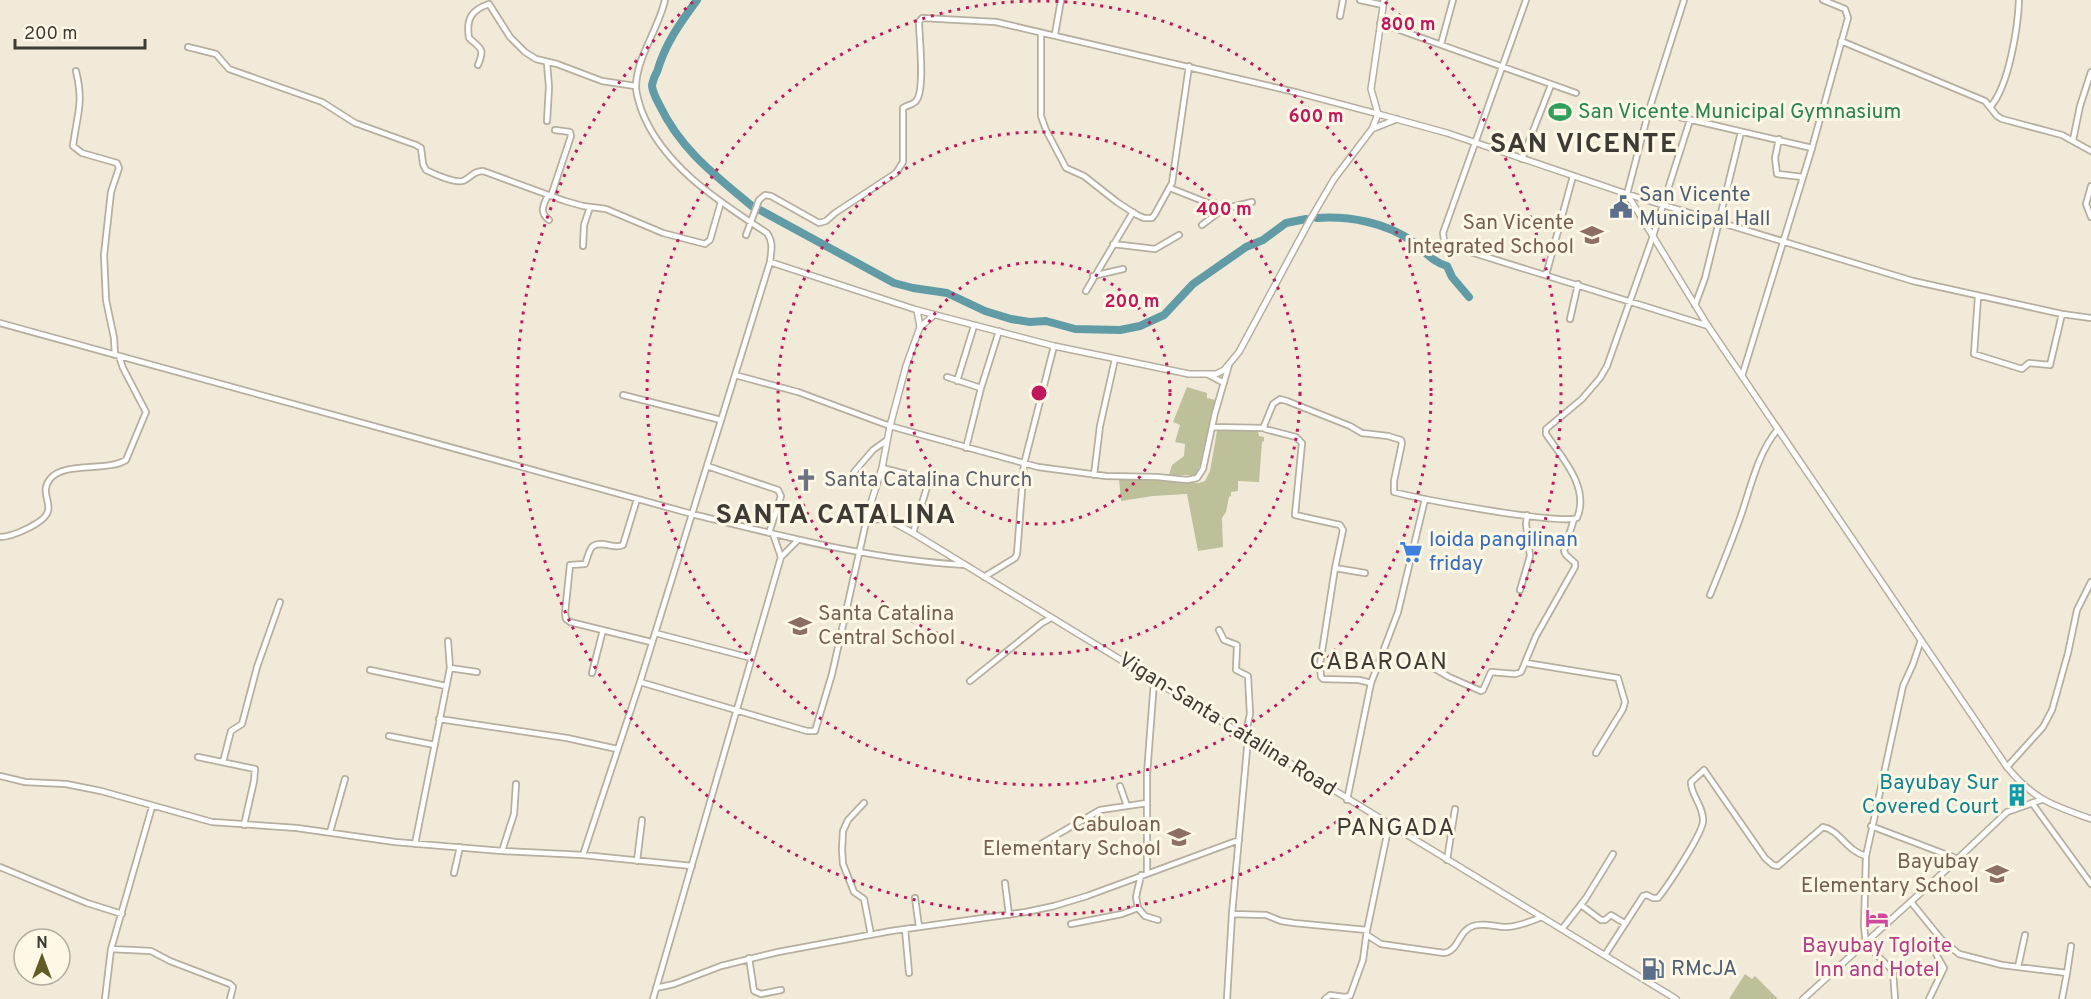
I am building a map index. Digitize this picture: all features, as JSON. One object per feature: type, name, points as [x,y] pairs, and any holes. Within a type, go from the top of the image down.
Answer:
[{"type":"main road","points":[[917,310],[1054,346],[1189,374],[1216,374],[1229,365],[1239,352],[1334,179],[1372,129],[1378,114],[1371,89],[1384,3]]},
{"type":"main road","points":[[1378,114],[1627,194],[1708,326],[2007,767],[2041,800],[2091,819]]},
{"type":"main road","points":[[1372,129],[1397,119]]},
{"type":"main road","points":[[869,509],[882,468],[890,426],[906,366],[920,327],[917,310]]},
{"type":"main road","points":[[920,327],[933,316]]},
{"type":"main road","name":"Vigan-Santa Catalina Road","points":[[869,509],[913,533],[1675,999]]},
{"type":"main road","points":[[1803,999],[1866,944],[2007,812],[2041,800]]},
{"type":"street","points":[[583,855],[640,682],[770,262],[772,239],[689,176],[653,134],[637,98],[635,86],[645,49],[660,19],[665,0]]},
{"type":"street","points":[[1055,34],[1061,0]]},
{"type":"street","points":[[1340,16],[1343,0]]},
{"type":"street","points":[[1360,0],[1384,3]]},
{"type":"street","points":[[1441,44],[1453,0]]},
{"type":"street","points":[[1526,0],[1443,233],[1444,240],[1448,245],[1708,326]]},
{"type":"street","points":[[1684,0],[1649,110],[1627,194],[1913,281],[1978,297],[2091,318]]},
{"type":"street","points":[[1742,376],[1812,148],[1841,41],[1847,13],[1840,6],[1823,0]]},
{"type":"street","points":[[1991,106],[1998,96],[2005,76],[2018,16],[2019,0]]},
{"type":"street","points":[[478,65],[482,50],[469,38],[469,19],[474,10],[488,2],[510,37],[536,59],[547,63],[557,63],[607,83],[635,86]]},
{"type":"street","points":[[746,235],[759,200],[765,195],[822,222],[896,173],[903,162],[903,108],[916,102],[919,96],[921,64],[919,20],[922,18],[987,20],[1041,33],[1055,34],[1140,57],[1189,66],[1378,114]]},
{"type":"street","points":[[1380,23],[1576,93]]},
{"type":"street","points":[[1041,33],[1041,116],[1068,170],[1084,176],[1144,218],[1152,218],[1170,188],[1189,66]]},
{"type":"street","points":[[1841,41],[1985,101],[2002,119],[2073,140],[2091,151]]},
{"type":"street","points":[[188,47],[216,54],[229,69],[322,102],[355,123],[416,145],[421,148],[424,168],[429,172],[459,182],[465,181],[474,173],[483,171],[579,205],[606,209],[663,233],[705,244],[710,240],[721,202]]},
{"type":"street","points":[[547,63],[549,87],[547,121]]},
{"type":"street","points":[[0,537],[13,536],[27,529],[46,514],[48,508],[46,490],[50,479],[55,475],[74,469],[117,464],[126,460],[146,412],[117,355],[106,300],[104,255],[110,200],[119,168],[117,163],[90,156],[73,147],[81,100],[76,71]]},
{"type":"street","points":[[2073,140],[2091,72]]},
{"type":"street","points":[[1522,159],[1551,85]]},
{"type":"street","points":[[1649,110],[1812,148]]},
{"type":"street","points":[[1422,661],[1449,677],[1481,691],[1491,672],[1520,674],[1536,636],[1575,567],[1575,563],[1564,551],[1574,519],[1577,518],[1580,509],[1578,485],[1546,434],[1546,429],[1582,399],[1600,378],[1614,350],[1690,120]]},
{"type":"street","points":[[549,220],[542,211],[571,136],[570,132],[555,129]]},
{"type":"street","points":[[1695,305],[1705,278],[1741,132]]},
{"type":"street","points":[[1779,139],[1776,172],[1778,175],[1803,177]]},
{"type":"street","points":[[1546,275],[1573,176]]},
{"type":"street","points":[[2091,186],[2086,204],[2091,217]]},
{"type":"street","points":[[1170,188],[1223,209]]},
{"type":"street","points":[[1202,225],[1223,209],[1252,202]]},
{"type":"street","points":[[583,246],[584,225],[591,207]]},
{"type":"street","points":[[1086,291],[1133,212]]},
{"type":"street","points":[[1113,244],[1155,249],[1179,235]]},
{"type":"street","points":[[770,262],[917,310]]},
{"type":"street","points":[[1093,276],[1123,269]]},
{"type":"street","points":[[1570,319],[1578,284]]},
{"type":"street","points":[[1978,297],[1974,354],[2022,369],[2029,363],[2050,365],[2062,314]]},
{"type":"street","points":[[0,322],[771,534],[859,552],[965,565]]},
{"type":"street","points":[[957,381],[974,326]]},
{"type":"street","points":[[966,448],[981,388],[999,331]]},
{"type":"street","points":[[984,577],[1015,558],[1017,554],[1024,464],[1054,346]]},
{"type":"street","points":[[1094,475],[1100,426],[1115,359]]},
{"type":"street","points":[[735,375],[798,392],[890,426],[1024,464],[1094,475],[1187,480],[1197,478],[1203,469],[1229,365]]},
{"type":"street","points":[[1207,374],[1224,383]]},
{"type":"street","points":[[947,377],[981,388]]},
{"type":"street","points":[[623,395],[721,420]]},
{"type":"street","points":[[1264,428],[1273,404],[1280,399],[1350,426],[1362,433],[1401,440],[1393,491],[1425,499],[1527,515],[1574,519]]},
{"type":"street","points":[[1212,427],[1264,428],[1296,437],[1301,441],[1295,515],[1340,525],[1343,528],[1320,664],[1321,677],[1371,683]]},
{"type":"street","points":[[1710,595],[1762,458],[1778,429]]},
{"type":"street","points":[[854,472],[873,450],[887,440]]},
{"type":"street","points":[[707,466],[778,490],[781,496],[771,534],[781,557]]},
{"type":"street","points":[[882,468],[914,476],[926,482],[927,487],[913,533]]},
{"type":"street","points":[[637,499],[623,545],[618,548],[605,545],[595,546],[591,549],[585,564],[570,565],[564,610],[565,618],[570,622],[651,642]]},
{"type":"street","points":[[1347,800],[1371,683],[1398,612],[1425,499]]},
{"type":"street","points":[[640,682],[807,731],[816,731],[832,675],[869,509]]},
{"type":"street","points":[[1520,591],[1530,556],[1527,515]]},
{"type":"street","points":[[866,522],[883,518]]},
{"type":"street","points":[[653,999],[781,557],[798,540]]},
{"type":"street","points":[[1335,568],[1365,573]]},
{"type":"street","points":[[2007,767],[2043,727],[2052,710],[2077,610],[2091,582]]},
{"type":"street","points":[[223,762],[232,730],[242,724],[257,668],[280,602]]},
{"type":"street","points":[[970,681],[1035,628],[1051,618]]},
{"type":"street","points":[[592,673],[603,630]]},
{"type":"street","points":[[1220,630],[1224,640],[1236,644],[1236,670],[1248,676],[1250,714],[1232,914],[1227,999]]},
{"type":"street","points":[[655,633],[751,658]]},
{"type":"street","points":[[1895,999],[1893,971],[1866,944],[1864,926],[1866,856],[1904,686],[1922,640]]},
{"type":"street","points":[[415,844],[450,668],[448,641]]},
{"type":"street","points":[[1526,663],[1618,678],[1625,702],[1596,753]]},
{"type":"street","points":[[450,668],[477,672]]},
{"type":"street","points":[[370,669],[446,686]]},
{"type":"street","points":[[1148,873],[1147,804],[1154,681]]},
{"type":"street","points":[[439,719],[567,738],[617,749]]},
{"type":"street","points":[[389,736],[435,745]]},
{"type":"street","points":[[198,757],[255,769],[244,825]]},
{"type":"street","points":[[1605,955],[1643,896],[1658,898],[1691,846],[1703,821],[1701,805],[1690,787],[1691,782],[1704,770],[1765,858],[1773,865],[1778,866],[1823,827],[1833,831],[1851,850],[1866,856]]},
{"type":"street","points":[[0,776],[21,782],[66,784],[101,791],[199,820],[330,832],[415,844],[583,855],[692,866]]},
{"type":"street","points":[[330,832],[345,778]]},
{"type":"street","points":[[502,851],[515,810],[516,784]]},
{"type":"street","points":[[1120,786],[1127,806]]},
{"type":"street","points":[[864,803],[851,816],[843,831],[842,857],[854,892],[864,899],[871,935]]},
{"type":"street","points":[[2032,803],[2091,884]]},
{"type":"street","points":[[1034,848],[1096,812],[1109,808],[1147,804]]},
{"type":"street","points":[[105,999],[111,949],[152,807]]},
{"type":"street","points":[[1447,860],[1455,809]]},
{"type":"street","points":[[637,861],[642,820]]},
{"type":"street","points":[[1325,999],[1330,995],[1347,997],[1350,995],[1363,960],[1389,825]]},
{"type":"street","points":[[1871,826],[1958,859]]},
{"type":"street","points":[[656,988],[749,958],[905,929],[1009,915],[1068,902],[1239,840]]},
{"type":"street","points":[[454,873],[460,847]]},
{"type":"street","points":[[1562,929],[1581,905],[1613,854]]},
{"type":"street","points":[[0,867],[87,903],[122,914]]},
{"type":"street","points":[[1141,875],[1136,897],[1138,908],[1145,916],[1158,920]]},
{"type":"street","points":[[1005,883],[1009,915]]},
{"type":"street","points":[[915,898],[920,927]]},
{"type":"street","points":[[1911,902],[1941,939],[1959,954],[2067,973]]},
{"type":"street","points":[[1581,905],[1601,920],[1611,915],[1624,923]]},
{"type":"street","points":[[1071,924],[1126,913],[1138,908]]},
{"type":"street","points":[[1232,914],[1266,915],[1281,921],[1367,933],[1382,944],[1443,953],[1452,950],[1462,933],[1473,926],[1485,924],[1510,927],[1542,917]]},
{"type":"street","points":[[905,929],[909,973]]},
{"type":"street","points":[[2018,966],[2025,934]]},
{"type":"street","points":[[1929,999],[1944,968],[1936,954],[1941,939]]},
{"type":"street","points":[[2062,999],[2071,946]]},
{"type":"street","points":[[111,949],[151,951],[170,961],[230,984],[233,987],[230,999]]},
{"type":"street","points":[[749,958],[754,991],[761,994],[781,990]]},
{"type":"green space","points":[[1187,387],[1207,393],[1207,398],[1216,400],[1203,457],[1196,475],[1169,475],[1172,465],[1184,456],[1185,444],[1175,442],[1180,425],[1173,422]]},
{"type":"green space","points":[[1217,431],[1258,431],[1259,436],[1264,437],[1259,482],[1238,481],[1238,491],[1231,492],[1226,512],[1222,518],[1223,547],[1198,551],[1187,494],[1121,501],[1119,479],[1199,483],[1205,481],[1210,471]]},
{"type":"green space","points":[[1745,974],[1752,979],[1755,976],[1778,999],[1729,999]]},
{"type":"waterway","points":[[697,0],[664,52],[653,80],[653,90],[669,122],[689,149],[753,207]]},
{"type":"waterway","points":[[758,209],[894,283],[947,293],[985,311],[1011,319],[1030,322],[1046,321],[1075,329],[1120,330],[1140,326],[1164,315],[1193,284],[1246,247],[1263,240],[1286,223],[1306,219]]},
{"type":"waterway","points":[[1317,218],[1354,219],[1379,225],[1402,235],[1433,259],[1447,266],[1452,277],[1469,297]]},
{"type":"place","name":"San Vicente Municipal Gymnasium","points":[[1560,112]]},
{"type":"place","name":"San Vicente Municipal Hall","points":[[1621,207]]},
{"type":"place","name":"San Vicente Integrated School","points":[[1592,235]]},
{"type":"place","name":"Santa Catalina Church","points":[[806,480]]},
{"type":"place","name":"loida pangilinan friday","points":[[1411,552]]},
{"type":"place","name":"Santa Catalina Central School","points":[[800,626]]},
{"type":"place","name":"Bayubay Sur Covered Court","points":[[2017,795]]},
{"type":"place","name":"Cabuloan Elementary School","points":[[1179,837]]},
{"type":"place","name":"Bayubay Elementary School","points":[[1997,874]]},
{"type":"place","name":"Bayubay Tgloite Inn and Hotel","points":[[1877,918]]},
{"type":"place","name":"RMcJA","points":[[1653,969]]},
{"type":"district","name":"SAN VICENTE","points":[[1584,145]]},
{"type":"district","name":"SANTA CATALINA","points":[[836,516]]},
{"type":"district","name":"CABAROAN","points":[[1379,663]]},
{"type":"district","name":"PANGADA","points":[[1396,829]]}]
